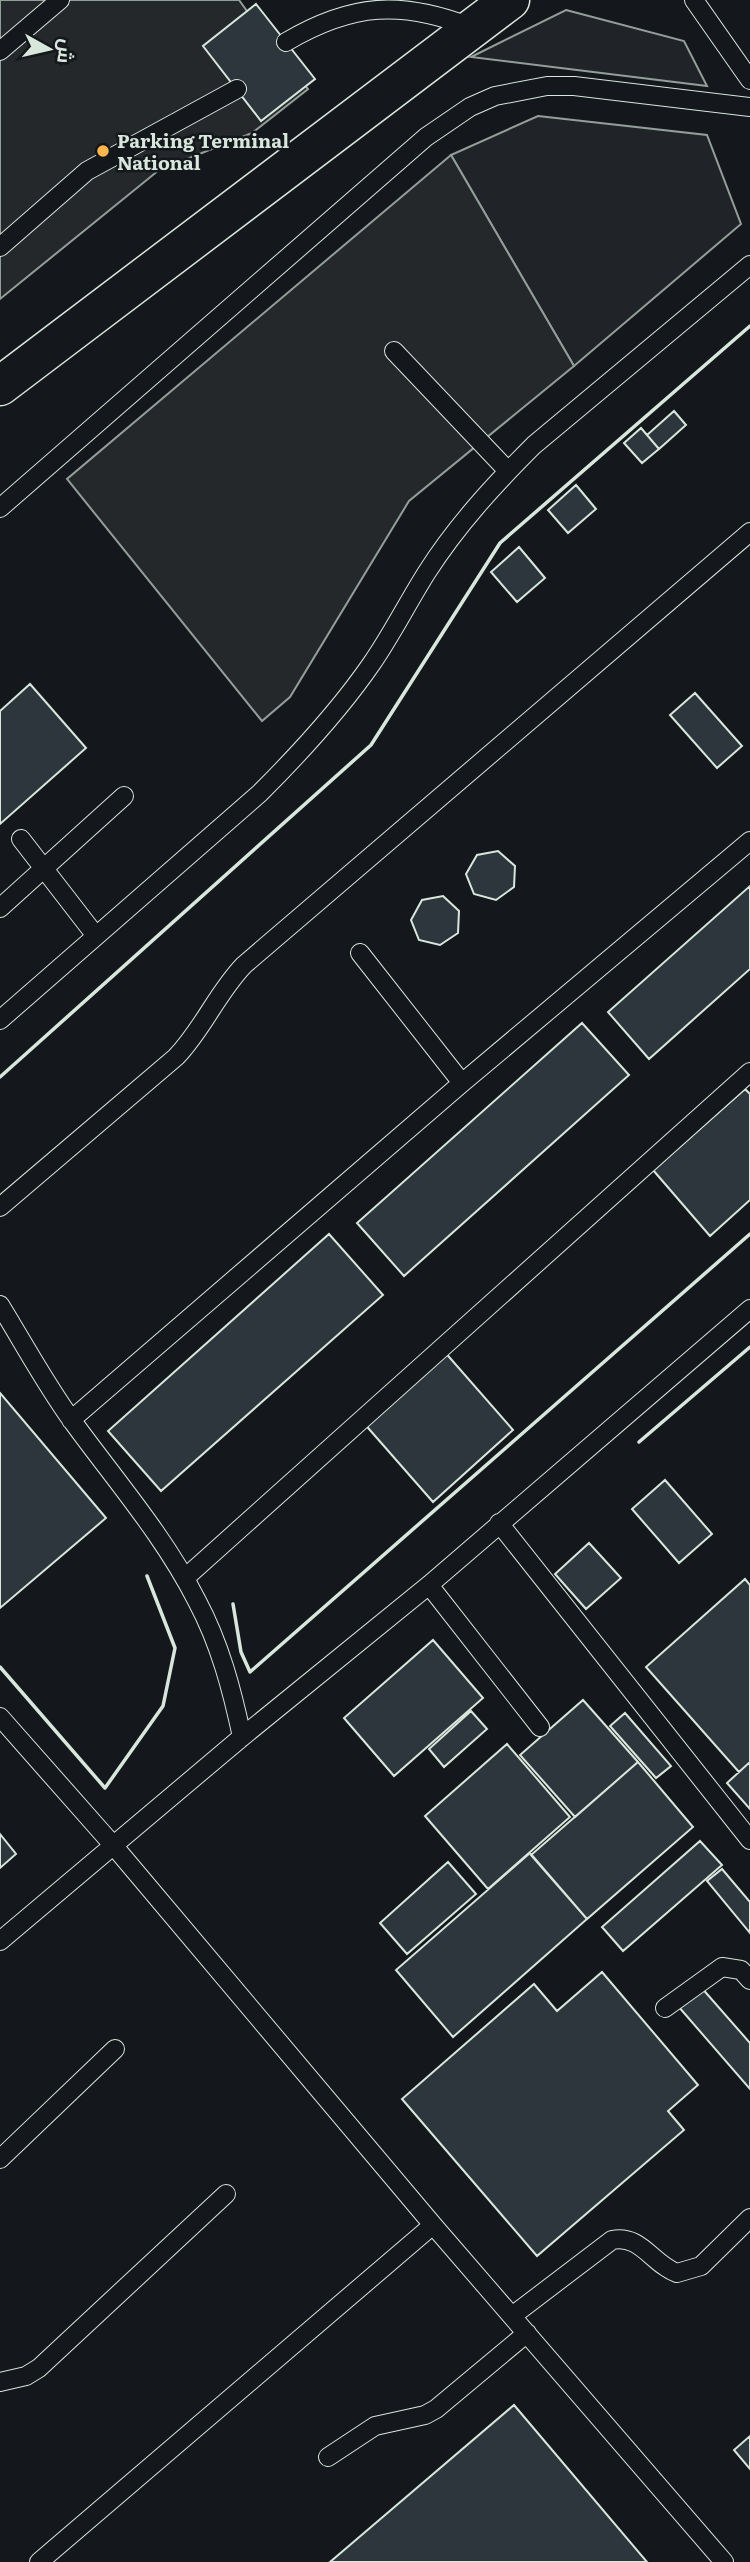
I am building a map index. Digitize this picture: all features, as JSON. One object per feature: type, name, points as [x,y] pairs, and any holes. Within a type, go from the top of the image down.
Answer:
[{"type":"street","points":[[0,386],[510,0]]},
{"type":"lane","points":[[0,51],[60,0]]},
{"type":"lane","points":[[694,0],[750,80]]},
{"type":"lane","points":[[286,42],[314,25],[345,14],[377,9],[410,9],[443,15],[473,28]]},
{"type":"lane","points":[[0,508],[415,146],[447,120],[470,107],[495,96],[547,86],[574,86],[750,107]]},
{"type":"lane","points":[[0,247],[88,171],[237,89]]},
{"type":"lane","points":[[0,1020],[260,793],[301,752],[338,709],[372,663],[427,572],[486,493],[534,445],[750,265]]},
{"type":"lane","points":[[394,351],[508,471]]},
{"type":"lane","points":[[0,1207],[176,1057],[202,1026],[231,978],[244,965],[750,532]]},
{"type":"lane","points":[[0,908],[124,796]]},
{"type":"lane","points":[[21,839],[96,936]]},
{"type":"lane","points":[[71,1420],[462,1083],[750,841]]},
{"type":"lane","points":[[360,953],[462,1083]]},
{"type":"lane","points":[[185,1578],[750,1072]]},
{"type":"lane","points":[[0,1305],[71,1420],[147,1521],[185,1578],[217,1645],[232,1690],[242,1737]]},
{"type":"lane","points":[[0,1941],[242,1737],[429,1585],[750,1309]]},
{"type":"lane","points":[[499,1523],[750,1840]]},
{"type":"lane","points":[[429,1585],[540,1727]]},
{"type":"lane","points":[[0,1717],[113,1845],[433,2225],[724,2562]]},
{"type":"lane","points":[[665,2008],[722,1967],[741,1970],[750,1980]]},
{"type":"lane","points":[[0,2159],[115,2049]]},
{"type":"lane","points":[[0,2382],[26,2376],[39,2368],[226,2194]]},
{"type":"lane","points":[[512,2316],[612,2240],[621,2238],[638,2244],[660,2264],[677,2273],[701,2266],[750,2218]]},
{"type":"lane","points":[[39,2562],[433,2225]]},
{"type":"lane","points":[[328,2457],[375,2426],[425,2415],[436,2409],[527,2333]]},
{"type":"shaded area","name":"Parking Terminal National","points":[[0,0],[239,0],[275,50],[308,89],[252,133],[159,170],[0,299]]},
{"type":"shaded area","points":[[566,10],[684,41],[707,86],[471,57]]},
{"type":"shaded area","points":[[538,116],[707,135],[741,224],[574,366],[451,155]]},
{"type":"shaded area","points":[[451,155],[574,366],[409,501],[290,697],[262,721],[67,479]]},
{"type":"building","points":[[256,4],[315,79],[261,121],[203,46]]},
{"type":"building","points":[[674,411],[686,425],[659,449],[647,435]]},
{"type":"building","points":[[641,428],[659,449],[642,463],[624,443]]},
{"type":"building","points":[[576,485],[596,509],[568,533],[548,510]]},
{"type":"building","points":[[519,547],[545,578],[517,602],[491,572]]},
{"type":"building","points":[[30,684],[86,748],[0,824],[0,711]]},
{"type":"building","points":[[695,693],[742,746],[717,768],[670,715]]},
{"type":"building","points":[[498,851],[515,866],[514,887],[496,900],[474,894],[466,874],[477,855]]},
{"type":"building","points":[[750,886],[750,969],[649,1059],[608,1012]]},
{"type":"building","points":[[443,896],[459,911],[458,933],[440,945],[419,940],[411,920],[422,900]]},
{"type":"building","points":[[582,1023],[629,1075],[404,1276],[357,1223]]},
{"type":"building","points":[[745,1089],[750,1094],[750,1200],[710,1236],[653,1170]]},
{"type":"building","points":[[329,1234],[383,1295],[161,1491],[108,1431]]},
{"type":"building","points":[[443,1350],[513,1430],[433,1502],[362,1421]]},
{"type":"building","points":[[0,1393],[106,1518],[0,1608]]},
{"type":"building","points":[[665,1480],[712,1534],[679,1563],[632,1509]]},
{"type":"building","points":[[589,1543],[621,1578],[586,1609],[555,1574]]},
{"type":"building","points":[[745,1579],[750,1585],[750,1762],[739,1772],[646,1667]]},
{"type":"building","points":[[433,1640],[483,1698],[394,1776],[344,1718]]},
{"type":"building","points":[[583,1700],[638,1762],[575,1817],[520,1755]]},
{"type":"building","points":[[471,1711],[487,1729],[444,1767],[429,1749]]},
{"type":"building","points":[[625,1713],[671,1766],[656,1778],[610,1726]]},
{"type":"building","points":[[507,1744],[570,1817],[488,1889],[425,1816]]},
{"type":"building","points":[[638,1762],[693,1827],[587,1919],[531,1855]]},
{"type":"building","points":[[750,1762],[750,1809],[727,1783]]},
{"type":"building","points":[[0,1834],[16,1854],[0,1868]]},
{"type":"building","points":[[700,1841],[722,1865],[623,1951],[602,1927]]},
{"type":"building","points":[[530,1853],[587,1919],[453,2037],[396,1970]]},
{"type":"building","points":[[448,1862],[476,1894],[407,1954],[380,1923]]},
{"type":"building","points":[[722,1869],[750,1902],[750,1933],[707,1881]]},
{"type":"building","points":[[602,1972],[698,2085],[668,2111],[684,2130],[537,2256],[402,2099],[534,1984],[557,2011]]},
{"type":"building","points":[[700,1986],[750,2043],[750,2089],[678,2006]]},
{"type":"building","points":[[514,2405],[647,2562],[330,2562]]},
{"type":"building","points":[[750,2436],[750,2469],[734,2450]]},
{"type":"wall","points":[[0,1077],[371,745],[500,543],[750,326]]},
{"type":"wall","points":[[233,1604],[241,1652],[250,1672],[750,1234]]},
{"type":"wall","points":[[639,1442],[750,1347]]},
{"type":"wall","points":[[0,1667],[105,1788],[163,1706],[175,1648],[147,1576]]},
{"type":"place","name":"Parking Terminal National","points":[[103,151]]}]
